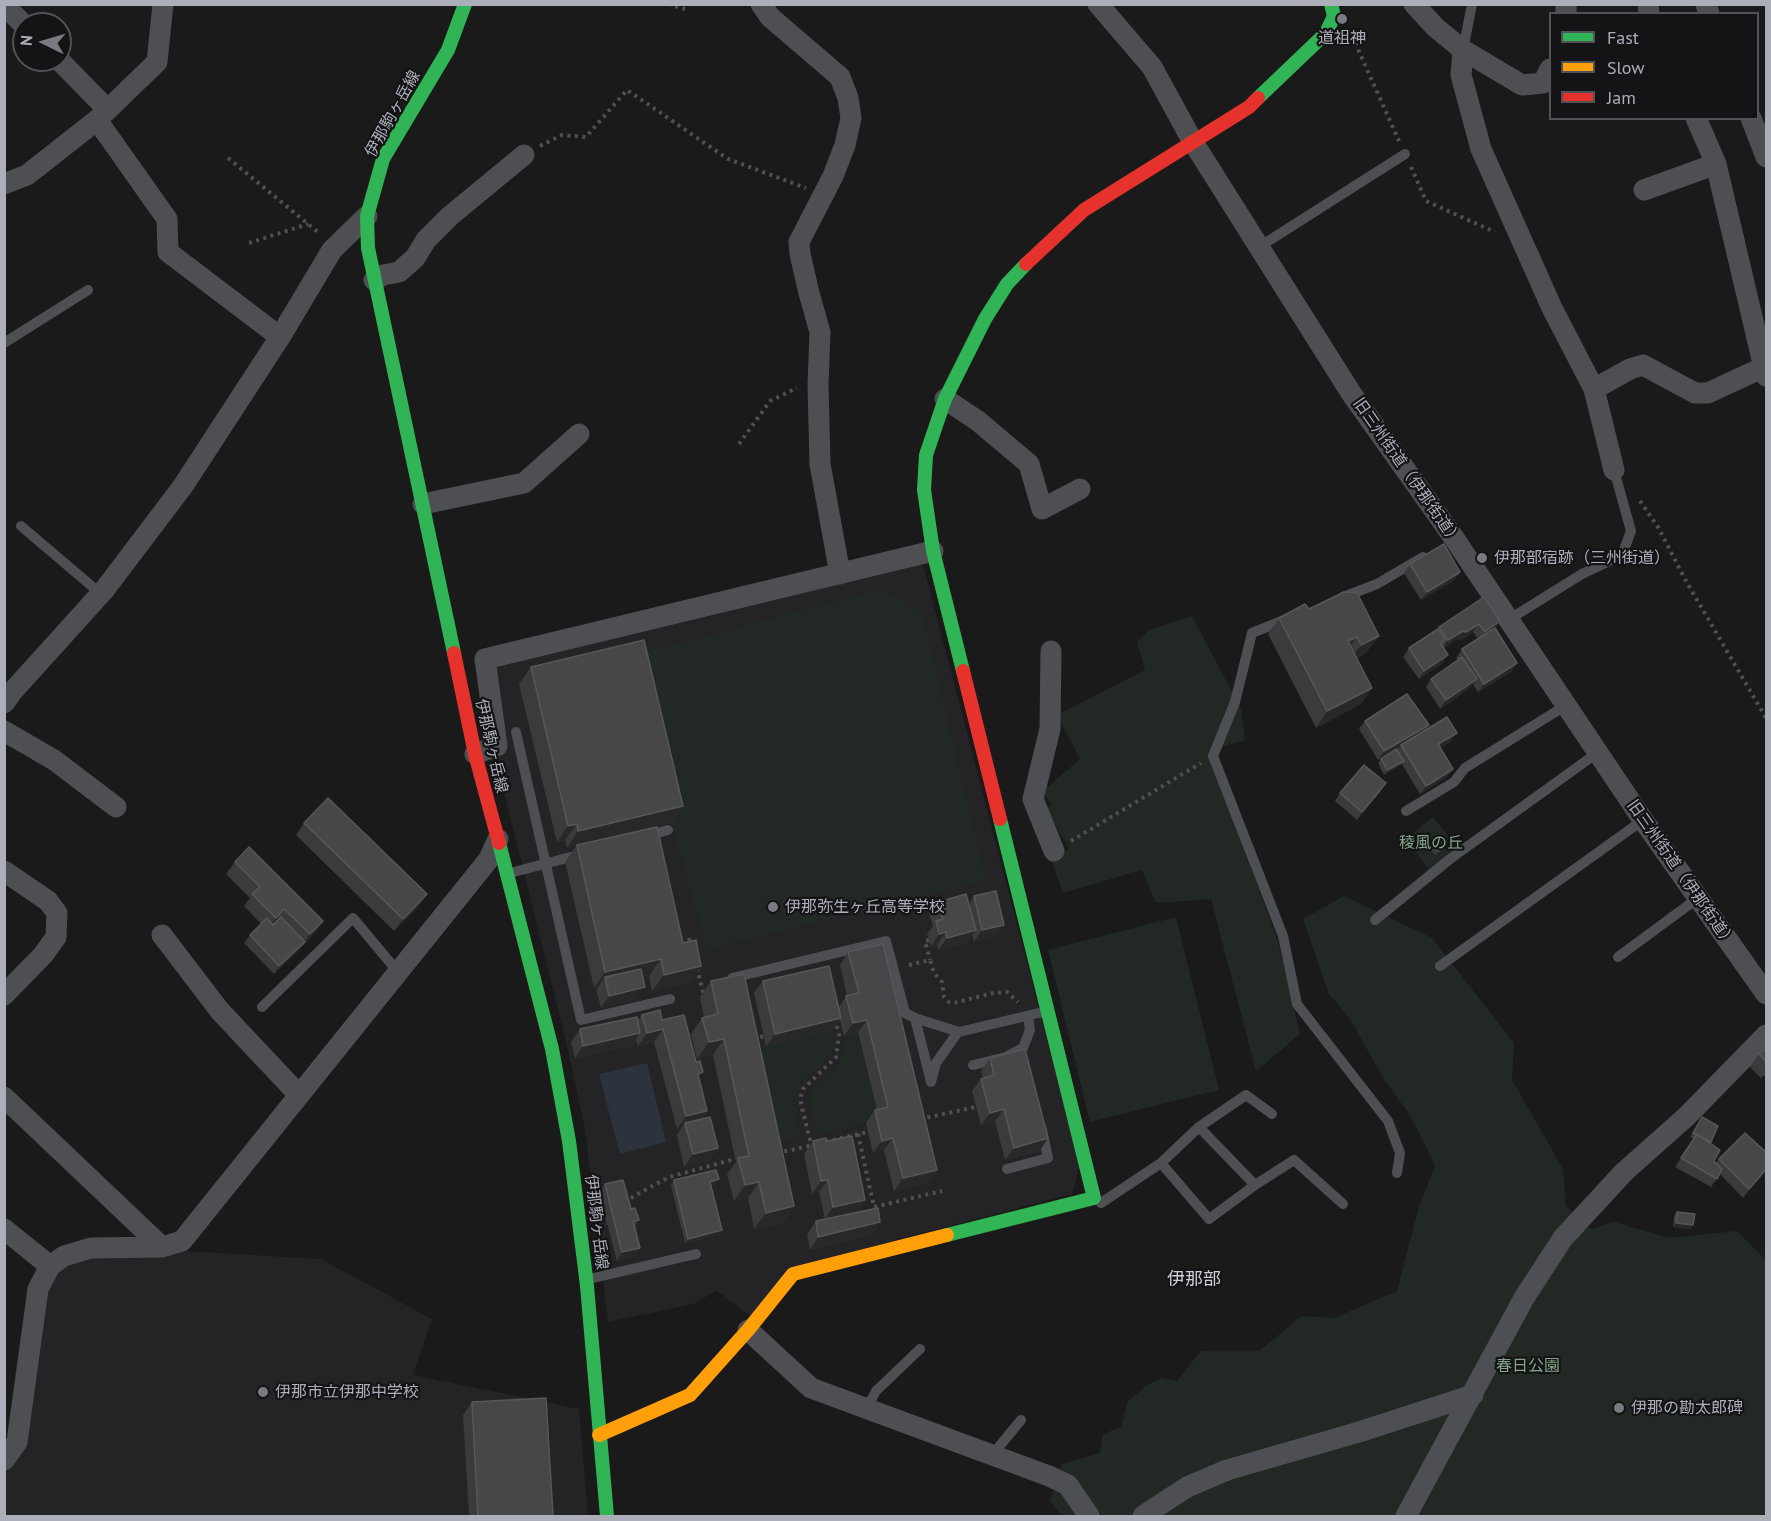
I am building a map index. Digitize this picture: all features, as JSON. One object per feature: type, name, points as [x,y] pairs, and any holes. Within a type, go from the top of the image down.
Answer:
[{"type":"street","points":[[4,184],[27,175],[102,114],[157,62],[163,4]]},
{"type":"street","name":"伊那駒ヶ岳線","points":[[465,4],[448,50],[384,159],[367,216],[368,248],[475,754],[552,1049],[568,1141],[586,1280],[607,1516]]},
{"type":"street","points":[[761,4],[770,17],[840,76],[848,98],[851,118],[844,145],[824,195],[799,242],[820,332],[818,386],[820,464],[840,574]]},
{"type":"street","name":"旧三州街道（伊那街道）","points":[[1098,4],[1152,67],[1193,142],[1352,393],[1444,544],[1509,620],[1643,820],[1767,994]]},
{"type":"street","points":[[1414,4],[1435,27],[1463,50],[1522,85],[1543,83],[1549,72]]},
{"type":"street","points":[[599,1435],[690,1395],[793,1275],[1097,1201],[933,551],[924,490],[926,455],[945,399],[985,319],[1007,284],[1084,210],[1249,107],[1326,33],[1332,10]]},
{"type":"street","points":[[1463,50],[1461,75],[1481,149],[1552,308],[1594,389],[1614,470]]},
{"type":"street","points":[[69,72],[102,114],[167,219],[168,252],[280,337]]},
{"type":"street","points":[[1594,389],[1630,369],[1643,365],[1695,393],[1708,393],[1766,370],[1716,164],[1697,120]]},
{"type":"street","points":[[1751,120],[1767,157]]},
{"type":"street","points":[[374,280],[399,272],[415,258],[426,240],[450,216],[524,155]]},
{"type":"street","points":[[1644,190],[1716,164]]},
{"type":"street","points":[[7,693],[101,594],[183,486],[280,337],[332,250],[367,216]]},
{"type":"street","points":[[945,399],[978,421],[1029,464],[1042,509],[1080,489]]},
{"type":"street","points":[[423,504],[524,483],[579,434]]},
{"type":"street","points":[[475,754],[497,746],[485,659],[933,551]]},
{"type":"street","points":[[1051,651],[1050,729],[1033,799],[1054,851]]},
{"type":"street","points":[[4,731],[54,760],[116,807]]},
{"type":"street","points":[[4,1460],[17,1442],[38,1289],[50,1266],[64,1256],[91,1248],[162,1246],[182,1241],[489,859],[498,839]]},
{"type":"street","points":[[4,871],[48,901],[57,913],[56,937],[43,955],[4,995]]},
{"type":"street","points":[[162,935],[220,1011],[299,1095]]},
{"type":"street","points":[[1406,1516],[1524,1298],[1563,1238],[1624,1172],[1687,1116],[1767,1035]]},
{"type":"street","points":[[4,1097],[162,1246]]},
{"type":"street","points":[[4,1229],[50,1266]]},
{"type":"street","points":[[748,1330],[811,1388],[1049,1476],[1068,1485],[1089,1516]]},
{"type":"street","points":[[1143,1516],[1187,1487],[1227,1470],[1359,1432],[1473,1395]]},
{"type":"lane","points":[[1463,50],[1472,4]]},
{"type":"lane","points":[[1259,247],[1405,153]]},
{"type":"lane","points":[[4,343],[88,290]]},
{"type":"lane","points":[[1509,620],[1582,574],[1622,555],[1631,531],[1614,470]]},
{"type":"lane","points":[[21,526],[101,594]]},
{"type":"lane","points":[[1331,601],[1377,584],[1444,544]]},
{"type":"lane","points":[[1299,615],[1252,633],[1235,702],[1213,756],[1283,936],[1297,1004],[1388,1121],[1400,1153],[1397,1173]]},
{"type":"lane","points":[[1406,811],[1454,782],[1465,768],[1565,706]]},
{"type":"lane","points":[[516,732],[581,1020],[670,999]]},
{"type":"lane","points":[[1375,920],[1450,859],[1597,753]]},
{"type":"lane","points":[[1440,966],[1643,820]]},
{"type":"lane","points":[[638,838],[668,830]]},
{"type":"lane","points":[[507,874],[592,851]]},
{"type":"lane","points":[[1618,957],[1698,898]]},
{"type":"lane","points":[[262,1007],[353,918],[398,972]]},
{"type":"lane","points":[[724,980],[886,941],[905,1013],[915,1018],[958,1032],[1028,1016],[1046,1006]]},
{"type":"lane","points":[[973,1065],[1024,1053],[1030,1030],[1028,1016]]},
{"type":"lane","points":[[915,1018],[931,1082],[936,1063],[958,1032]]},
{"type":"lane","points":[[1097,1201],[1161,1163],[1199,1127],[1246,1095],[1272,1114]]},
{"type":"lane","points":[[1007,1169],[1048,1158],[1040,1125]]},
{"type":"lane","points":[[1199,1127],[1255,1185]]},
{"type":"lane","points":[[1161,1163],[1209,1219],[1294,1160],[1343,1204]]},
{"type":"lane","points":[[586,1280],[696,1254]]},
{"type":"lane","points":[[867,1408],[876,1391],[920,1349]]},
{"type":"lane","points":[[993,1454],[1021,1420]]},
{"type":"path","points":[[668,4],[685,9]]},
{"type":"path","points":[[1332,10],[1344,17],[1426,201],[1523,245]]},
{"type":"path","points":[[524,155],[562,135],[586,136],[627,90],[728,159],[824,195]]},
{"type":"path","points":[[228,158],[322,234]]},
{"type":"path","points":[[249,243],[308,224]]},
{"type":"path","points":[[739,444],[770,400],[793,389],[818,386]]},
{"type":"path","points":[[1639,499],[1658,527],[1686,581],[1767,718]]},
{"type":"path","points":[[1054,851],[1213,756]]},
{"type":"path","points":[[689,938],[692,948]]},
{"type":"path","points":[[929,940],[925,941],[934,973],[942,982],[944,997],[949,1002],[954,1004],[993,993],[1007,992],[1024,1006],[1046,1006]]},
{"type":"path","points":[[694,959],[704,996]]},
{"type":"path","points":[[893,969],[930,960]]},
{"type":"path","points":[[688,972],[697,969]]},
{"type":"path","points":[[813,1152],[801,1096],[807,1085],[836,1057],[839,1034],[836,1024]]},
{"type":"path","points":[[744,1041],[764,1036]]},
{"type":"path","points":[[913,1120],[976,1107]]},
{"type":"path","points":[[768,1155],[868,1132]]},
{"type":"path","points":[[858,1134],[874,1207],[942,1191]]},
{"type":"path","points":[[630,1211],[627,1200],[669,1177],[735,1159]]},
{"type":"shaded area","name":"伊那弥生ヶ丘高等学校","points":[[922,561],[1080,1165],[1072,1194],[800,1265],[751,1317],[717,1291],[693,1304],[608,1322],[585,1129],[567,1046],[495,756],[493,663]]},
{"type":"shaded area","points":[[647,1063],[666,1142],[620,1154],[599,1074]]},
{"type":"shaded area","name":"伊那市立伊那中学校","points":[[183,1251],[321,1259],[432,1319],[413,1375],[579,1409],[588,1516],[5,1516],[4,1467],[54,1270],[87,1256]]},
{"type":"green space","points":[[882,589],[922,614],[986,881],[707,949],[672,822],[632,656]]},
{"type":"green space","points":[[1192,616],[1241,709],[1245,740],[1208,751],[1278,942],[1300,1034],[1256,1071],[1211,899],[1156,903],[1142,870],[1063,893],[1052,862],[1069,848],[1045,810],[1051,805],[1043,791],[1080,759],[1057,715],[1145,670],[1137,642],[1149,630]]},
{"type":"green space","name":"稜風の丘","points":[[1433,817],[1457,847],[1429,869],[1405,839]]},
{"type":"green space","name":"春日公園","points":[[1344,896],[1432,938],[1514,1043],[1512,1080],[1563,1169],[1566,1206],[1590,1229],[1614,1222],[1669,1238],[1737,1231],[1766,1260],[1766,1516],[1062,1516],[1050,1501],[1062,1464],[1100,1453],[1103,1434],[1121,1427],[1128,1401],[1146,1386],[1161,1378],[1177,1381],[1201,1351],[1259,1351],[1302,1316],[1334,1318],[1397,1291],[1418,1210],[1435,1165],[1410,1115],[1385,1081],[1350,1019],[1329,994],[1303,919]]},
{"type":"green space","points":[[1176,917],[1219,1090],[1090,1122],[1048,950]]},
{"type":"green space","points":[[832,1030],[834,1043],[830,1057],[805,1078],[796,1089],[800,1136],[766,1145],[745,1049]]},
{"type":"green space","points":[[858,1032],[879,1120],[818,1134],[809,1098],[812,1090],[840,1062],[845,1042],[844,1036]]},
{"type":"building","points":[[1444,544],[1460,572],[1427,592],[1410,564]]},
{"type":"building","points":[[1344,592],[1357,593],[1379,636],[1361,645],[1357,637],[1348,641],[1372,688],[1327,711],[1279,618],[1305,604],[1309,609]]},
{"type":"building","points":[[1484,597],[1500,621],[1485,632],[1479,624],[1448,640],[1439,627]]},
{"type":"building","points":[[1495,628],[1517,663],[1484,684],[1462,649]]},
{"type":"building","points":[[1438,629],[1445,639],[1441,644],[1448,655],[1424,671],[1409,648]]},
{"type":"building","points":[[644,640],[683,806],[578,831],[577,824],[568,826],[531,667]]},
{"type":"building","points":[[1462,657],[1477,679],[1446,700],[1431,679]]},
{"type":"building","points":[[1407,694],[1429,725],[1384,751],[1365,721]]},
{"type":"building","points":[[1447,717],[1457,733],[1438,744],[1453,769],[1426,786],[1401,745]]},
{"type":"building","points":[[1396,749],[1404,761],[1387,770],[1381,759]]},
{"type":"building","points":[[1364,765],[1386,783],[1362,812],[1340,793]]},
{"type":"building","points":[[328,798],[427,894],[403,919],[304,823]]},
{"type":"building","points":[[657,827],[683,943],[696,940],[701,966],[664,975],[661,959],[605,972],[577,845]]},
{"type":"building","points":[[1439,839],[1444,845],[1439,851],[1433,844]]},
{"type":"building","points":[[249,847],[323,921],[310,934],[284,909],[276,918],[252,894],[260,887],[235,862]]},
{"type":"building","points":[[996,891],[1004,925],[982,930],[974,896]]},
{"type":"building","points":[[966,894],[976,930],[947,938],[946,932],[939,934],[936,921],[943,919],[938,902]]},
{"type":"building","points":[[281,917],[305,942],[279,966],[250,935],[267,918],[273,925]]},
{"type":"building","points":[[883,944],[937,1170],[903,1178],[893,1138],[882,1141],[875,1110],[888,1107],[867,1020],[853,1023],[846,996],[859,993],[848,952]]},
{"type":"building","points":[[829,966],[841,1018],[775,1034],[763,981]]},
{"type":"building","points":[[641,969],[645,987],[609,996],[605,977]]},
{"type":"building","points":[[744,974],[794,1206],[766,1213],[759,1182],[745,1185],[738,1158],[749,1156],[724,1039],[709,1042],[702,1018],[718,1014],[711,981]]},
{"type":"building","points":[[660,1010],[662,1020],[684,1015],[696,1062],[700,1061],[703,1072],[698,1074],[707,1111],[686,1116],[663,1029],[647,1033],[642,1015]]},
{"type":"building","points":[[637,1017],[640,1033],[583,1046],[580,1029]]},
{"type":"building","points":[[1767,1047],[1767,1062],[1759,1054]]},
{"type":"building","points":[[1025,1049],[1048,1138],[1014,1148],[1004,1109],[990,1113],[981,1079],[994,1075],[990,1058]]},
{"type":"building","points":[[710,1117],[718,1148],[693,1154],[685,1123]]},
{"type":"building","points":[[1702,1117],[1718,1126],[1711,1142],[1693,1133]]},
{"type":"building","points":[[1745,1133],[1767,1153],[1767,1168],[1749,1189],[1719,1159]]},
{"type":"building","points":[[1697,1134],[1720,1150],[1714,1161],[1722,1169],[1717,1179],[1681,1158]]},
{"type":"building","points":[[852,1136],[865,1200],[833,1207],[828,1180],[821,1181],[813,1141]]},
{"type":"building","points":[[716,1170],[719,1179],[710,1182],[722,1230],[688,1239],[674,1180]]},
{"type":"building","points":[[623,1180],[631,1209],[635,1208],[639,1220],[633,1221],[640,1248],[622,1252],[605,1184]]},
{"type":"building","points":[[878,1208],[880,1222],[818,1237],[816,1221]]},
{"type":"building","points":[[1677,1212],[1695,1214],[1693,1225],[1676,1223]]},
{"type":"building","points":[[546,1398],[553,1516],[478,1516],[472,1402]]},
{"type":"traffic: fast","points":[[454,653],[368,248],[367,216],[383,159],[448,50],[465,4]]},
{"type":"traffic: fast","points":[[1258,98],[1326,33],[1334,16],[1331,4]]},
{"type":"traffic: fast","points":[[963,671],[933,551],[924,490],[926,455],[945,399],[985,319],[1007,284],[1026,264]]},
{"type":"traffic: fast","points":[[947,1235],[1094,1198],[1000,819]]},
{"type":"traffic: fast","points":[[499,843],[552,1049],[569,1141],[587,1286],[607,1516]]},
{"type":"traffic: slow","points":[[599,1435],[690,1395],[748,1330],[793,1274],[947,1235]]},
{"type":"traffic: jam","points":[[1026,264],[1084,210],[1249,107],[1258,98]]},
{"type":"traffic: jam","points":[[454,653],[475,754],[499,843]]},
{"type":"traffic: jam","points":[[963,671],[1000,819]]},
{"type":"place","name":"道祖神","points":[[1342,19]]},
{"type":"place","name":"伊那部宿跡（三州街道）","points":[[1482,558]]},
{"type":"place","name":"伊那弥生ヶ丘高等学校","points":[[773,907]]},
{"type":"place","name":"伊那市立伊那中学校","points":[[263,1392]]},
{"type":"place","name":"伊那の勘太郎碑","points":[[1619,1408]]},
{"type":"district","name":"伊那部","points":[[1194,1280]]}]
